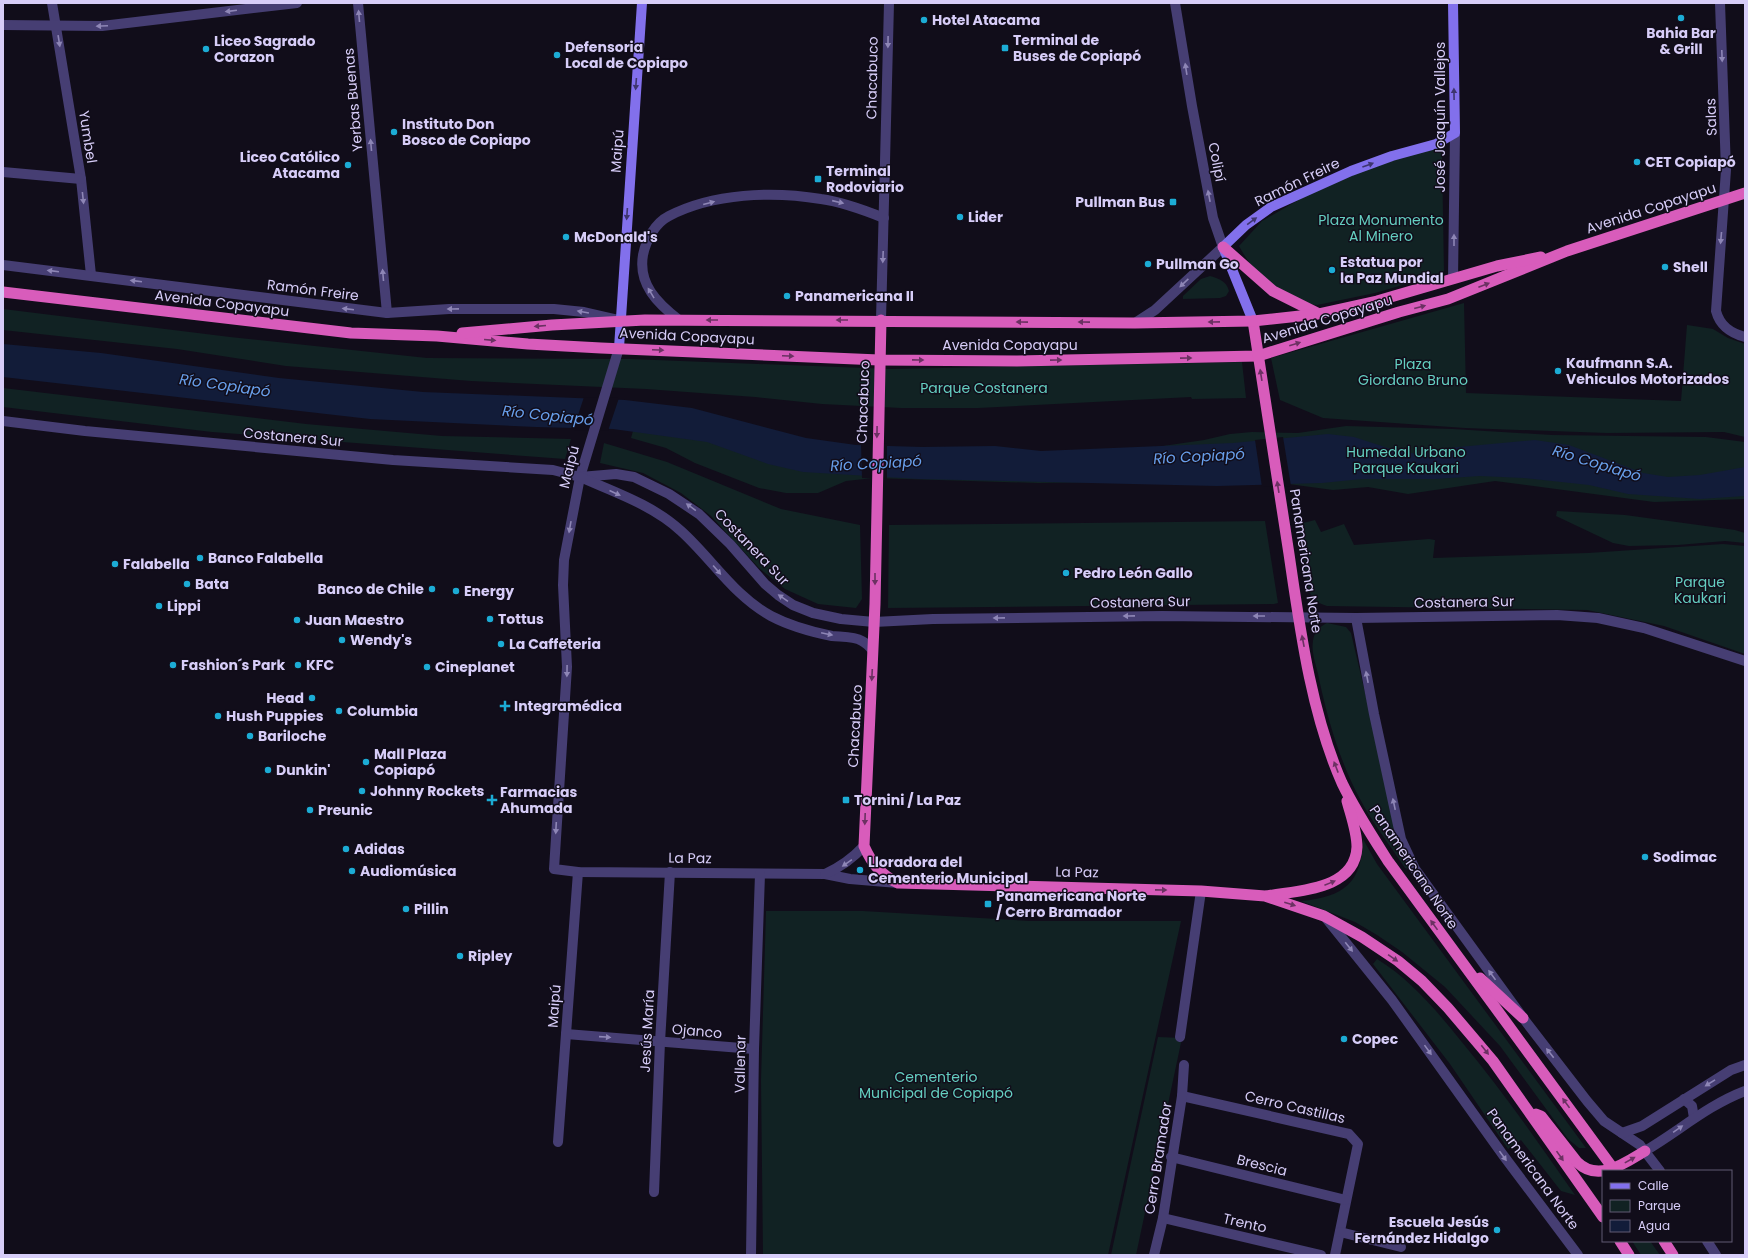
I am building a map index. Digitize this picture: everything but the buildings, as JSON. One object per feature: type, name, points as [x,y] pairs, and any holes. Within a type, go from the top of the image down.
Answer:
[{"type":"highway","name":"Avenida Copayapu","points":[[3,292],[351,333],[437,336],[528,344],[879,360],[1017,361],[1258,356],[1399,312],[1448,299],[1567,251],[1745,192]]},
{"type":"highway","points":[[1223,247],[1273,291],[1318,314]]},
{"type":"highway","name":"Avenida Copayapu","points":[[437,336],[621,320],[880,320],[1135,323],[1253,321],[1318,314],[1378,301],[1497,266],[1567,251]]},
{"type":"highway","name":"Chacabuco","points":[[864,846],[874,622],[880,320]]},
{"type":"highway","name":"Panamericana Norte","points":[[1253,321],[1298,616],[1316,702],[1331,753],[1343,783],[1369,832],[1388,861],[1615,1170]]},
{"type":"highway","points":[[1265,896],[1327,884],[1345,875],[1353,863],[1357,848],[1356,832],[1343,783]]},
{"type":"highway","points":[[864,846],[872,862],[879,870],[888,878],[898,883]]},
{"type":"highway","name":"La Paz","points":[[898,883],[1201,890],[1265,896],[1324,916]]},
{"type":"highway","name":"Panamericana Norte","points":[[1324,916],[1381,950],[1422,981],[1469,1031],[1602,1216]]},
{"type":"highway","points":[[1457,956],[1523,1018]]},
{"type":"highway","points":[[1528,1111],[1541,1116],[1582,1167],[1590,1170],[1615,1170],[1645,1151]]},
{"type":"highway","points":[[1621,1242],[1630,1255]]},
{"type":"highway","points":[[1665,1242],[1673,1255]]},
{"type":"main road","name":"Maipú","points":[[619,348],[642,3]]},
{"type":"main road","name":"José Joaquín Vallejos","points":[[1453,3],[1455,133]]},
{"type":"main road","name":"Ramón Freire","points":[[1223,247],[1246,225],[1277,204],[1350,171],[1392,156],[1436,144],[1455,133]]},
{"type":"main road","name":"Colipí","points":[[1223,247],[1253,321]]},
{"type":"street","name":"Yumbel","points":[[52,3],[81,179],[92,275]]},
{"type":"street","points":[[3,25],[102,26],[297,3]]},
{"type":"street","name":"Yerbas Buenas","points":[[358,3],[387,314]]},
{"type":"street","name":"Chacabuco","points":[[880,320],[884,218],[888,3]]},
{"type":"street","name":"Colipí","points":[[1175,3],[1213,218],[1223,247]]},
{"type":"street","name":"Salas","points":[[1720,3],[1726,170],[1715,304],[1717,318],[1722,325],[1730,332],[1745,337]]},
{"type":"street","name":"José Joaquín Vallejos","points":[[1453,279],[1455,133]]},
{"type":"street","points":[[3,172],[81,179]]},
{"type":"street","points":[[678,320],[658,303],[652,295],[644,276],[642,266],[643,256],[649,238],[654,229],[668,216],[720,200],[757,195],[779,195],[815,198],[843,204],[884,218]]},
{"type":"street","name":"Ramón Freire","points":[[1135,323],[1155,310],[1223,247]]},
{"type":"street","name":"Ramón Freire","points":[[3,265],[92,275],[387,314],[449,309],[554,309],[584,312],[621,320]]},
{"type":"street","name":"Maipú","points":[[554,869],[567,667],[563,585],[564,560],[580,477],[619,348]]},
{"type":"street","name":"Costanera Sur","points":[[3,421],[85,431],[385,460],[553,470],[580,477],[642,504],[667,520],[681,531],[739,593],[773,617],[804,629],[861,640],[873,651]]},
{"type":"street","name":"Costanera Sur","points":[[580,477],[616,474],[634,477],[686,504],[699,514],[730,544],[765,584],[793,605],[813,613],[874,622],[989,618],[1298,616],[1356,618],[1557,615],[1598,618],[1644,628],[1745,661]]},
{"type":"street","name":"Panamericana Norte","points":[[1356,618],[1374,714],[1401,839],[1415,869],[1523,1018],[1594,1110],[1604,1120],[1634,1140],[1645,1151],[1659,1170]]},
{"type":"street","name":"La Paz","points":[[825,874],[842,867],[864,846]]},
{"type":"street","name":"La Paz","points":[[554,869],[578,872],[825,874],[850,879],[898,883]]},
{"type":"street","name":"Maipú","points":[[558,1142],[578,872]]},
{"type":"street","name":"Jesús María","points":[[654,1192],[660,1042],[670,872]]},
{"type":"street","name":"Vallenar","points":[[751,1255],[754,1049],[760,874]]},
{"type":"street","points":[[1180,1037],[1201,890]]},
{"type":"street","name":"Panamericana Norte","points":[[1324,916],[1392,1000],[1503,1155],[1578,1255]]},
{"type":"street","name":"Ojanco","points":[[566,1034],[754,1049]]},
{"type":"street","name":"Cerro Bramador","points":[[1154,1255],[1163,1218],[1171,1157],[1182,1096],[1184,1065]]},
{"type":"street","points":[[1622,1133],[1642,1126],[1731,1070],[1745,1065]]},
{"type":"street","points":[[1645,1151],[1694,1118],[1726,1099],[1745,1091]]},
{"type":"street","name":"Cerro Castillas","points":[[1182,1096],[1349,1134],[1358,1144],[1335,1255]]},
{"type":"street","points":[[1684,1099],[1692,1106],[1694,1118]]},
{"type":"street","name":"Brescia","points":[[1171,1157],[1346,1200]]},
{"type":"street","name":"Trento","points":[[1163,1218],[1321,1255]]},
{"type":"street","points":[[1340,1232],[1401,1247]]},
{"type":"street","points":[[1708,1242],[1716,1255]]},
{"type":"green space","name":"Plaza Monumento Al Minero","points":[[1440,146],[1442,156],[1444,273],[1375,293],[1317,305],[1309,304],[1290,296],[1262,276],[1249,262],[1239,246],[1262,221],[1307,195],[1378,163]]},
{"type":"green space","points":[[1210,276],[1220,279],[1226,285],[1229,291],[1226,296],[1220,298],[1183,299],[1183,296],[1201,279]]},
{"type":"green space","name":"Plaza Giordano Bruno","points":[[1464,303],[1466,393],[1681,401],[1687,325],[1713,329],[1728,338],[1745,344],[1745,437],[1724,432],[1607,433],[1465,428],[1323,418],[1280,400],[1271,358]]},
{"type":"green space","name":"Parque Costanera","points":[[3,309],[230,337],[427,358],[630,359],[890,369],[1242,362],[1246,398],[1192,399],[1191,397],[978,408],[901,408],[822,404],[755,397],[646,389],[471,381],[286,366],[177,349],[3,330]]},
{"type":"green space","points":[[3,388],[306,424],[442,436],[571,439],[565,459],[212,432],[3,407]]},
{"type":"green space","name":"Humedal Urbano Parque Kaukari","points":[[641,403],[809,453],[1010,454],[1156,447],[1204,440],[1230,434],[1252,432],[1298,433],[1346,426],[1453,429],[1552,435],[1706,437],[1745,442],[1745,499],[1654,502],[1495,481],[1408,494],[1368,487],[1333,490],[1258,480],[1038,483],[874,478],[846,481],[818,493],[786,493],[759,488],[695,463],[666,448],[631,438]]},
{"type":"green space","points":[[604,443],[667,462],[781,509],[860,525],[862,599],[856,608],[818,604],[785,589],[759,568],[711,516],[681,493],[643,473],[600,463]]},
{"type":"green space","points":[[1557,511],[1625,515],[1735,530],[1745,533],[1745,543],[1725,541],[1678,545],[1629,546],[1613,543],[1556,516]]},
{"type":"green space","name":"Parque Kaukari","points":[[1315,520],[1321,532],[1344,524],[1354,545],[1429,539],[1435,540],[1433,558],[1588,553],[1723,544],[1745,546],[1745,654],[1664,626],[1587,610],[1327,606],[1315,600],[1308,589],[1299,524]]},
{"type":"green space","points":[[1265,521],[1278,603],[1274,604],[888,608],[889,525]]},
{"type":"green space","points":[[1327,623],[1346,627],[1351,633],[1398,833],[1410,867],[1408,869],[1405,868],[1365,808],[1346,769],[1334,738],[1325,706],[1313,649],[1316,632]]},
{"type":"green space","points":[[1363,839],[1377,864],[1586,1148],[1579,1148],[1568,1139],[1500,1046],[1445,987],[1402,952],[1377,935],[1355,922],[1301,901],[1329,896],[1348,885],[1359,867]]},
{"type":"green space","name":"Cementerio Municipal de Copiapó","points":[[766,911],[863,911],[1030,921],[1181,921],[1108,1255],[763,1255],[761,1080]]},
{"type":"green space","points":[[1377,959],[1401,976],[1442,1018],[1505,1097],[1575,1195],[1561,1191],[1521,1140],[1508,1149],[1450,1064],[1373,964]]},
{"type":"green space","points":[[1158,1037],[1182,1038],[1136,1255],[1111,1255]]},
{"type":"green space","points":[[1633,1242],[1651,1242],[1660,1255],[1641,1255]]},
{"type":"water","name":"Río Copiapó","points":[[3,344],[101,353],[279,378],[423,392],[625,400],[692,408],[806,438],[856,445],[922,447],[995,446],[1041,451],[1233,443],[1328,434],[1354,437],[1388,448],[1416,454],[1448,448],[1535,440],[1569,445],[1643,473],[1668,477],[1700,475],[1745,467],[1745,496],[1700,499],[1628,494],[1589,485],[1523,478],[1480,476],[1435,479],[1362,479],[1322,483],[1217,486],[918,479],[803,472],[768,464],[707,442],[613,429],[370,419],[3,377]]},
{"type":"pier","points":[[584,397],[619,398],[608,431],[573,430]]},
{"type":"pier","points":[[1283,437],[1291,486],[1262,487],[1255,440]]},
{"type":"pier","points":[[861,443],[887,444],[887,479],[862,478]]},
{"type":"place","name":"Bahia Bar & Grill","points":[[1681,18]]},
{"type":"place","name":"Hotel Atacama","points":[[924,20]]},
{"type":"place","name":"Terminal de Buses de Copiapó","points":[[1005,48]]},
{"type":"place","name":"Liceo Sagrado Corazon","points":[[206,49]]},
{"type":"place","name":"Defensoria Local de Copiapo","points":[[557,55]]},
{"type":"place","name":"Instituto Don Bosco de Copiapo","points":[[394,132]]},
{"type":"place","name":"CET Copiapó","points":[[1637,162]]},
{"type":"place","name":"Liceo Católico Atacama","points":[[348,165]]},
{"type":"place","name":"Terminal Rodoviario","points":[[818,179]]},
{"type":"place","name":"Pullman Bus","points":[[1173,202]]},
{"type":"place","name":"Lider","points":[[960,217]]},
{"type":"place","name":"McDonald's","points":[[566,237]]},
{"type":"place","name":"Pullman Go","points":[[1148,264]]},
{"type":"place","name":"Shell","points":[[1665,267]]},
{"type":"place","name":"Estatua por la Paz Mundial","points":[[1332,270]]},
{"type":"place","name":"Panamericana II","points":[[787,296]]},
{"type":"place","name":"Kaufmann S.A. Vehiculos Motorizados","points":[[1558,371]]},
{"type":"place","name":"Banco Falabella","points":[[200,558]]},
{"type":"place","name":"Falabella","points":[[115,564]]},
{"type":"place","name":"Pedro León Gallo","points":[[1066,573]]},
{"type":"place","name":"Bata","points":[[187,584]]},
{"type":"place","name":"Banco de Chile","points":[[432,589]]},
{"type":"place","name":"Energy","points":[[456,591]]},
{"type":"place","name":"Lippi","points":[[159,606]]},
{"type":"place","name":"Tottus","points":[[490,619]]},
{"type":"place","name":"Juan Maestro","points":[[297,620]]},
{"type":"place","name":"Wendy's","points":[[342,640]]},
{"type":"place","name":"La Caffeteria","points":[[501,644]]},
{"type":"place","name":"Fashion´s Park","points":[[173,665]]},
{"type":"place","name":"KFC","points":[[298,665]]},
{"type":"place","name":"Cineplanet","points":[[427,667]]},
{"type":"place","name":"Head","points":[[312,698]]},
{"type":"place","name":"Integramédica","points":[[505,706]]},
{"type":"place","name":"Columbia","points":[[339,711]]},
{"type":"place","name":"Hush Puppies","points":[[218,716]]},
{"type":"place","name":"Bariloche","points":[[250,736]]},
{"type":"place","name":"Mall Plaza Copiapó","points":[[366,762]]},
{"type":"place","name":"Dunkin'","points":[[268,770]]},
{"type":"place","name":"Johnny Rockets","points":[[362,791]]},
{"type":"place","name":"Farmacias Ahumada","points":[[492,800]]},
{"type":"place","name":"Tornini / La Paz","points":[[846,800]]},
{"type":"place","name":"Preunic","points":[[310,810]]},
{"type":"place","name":"Adidas","points":[[346,849]]},
{"type":"place","name":"Sodimac","points":[[1645,857]]},
{"type":"place","name":"Lloradora del Cementerio Municipal","points":[[860,870]]},
{"type":"place","name":"Audiomúsica","points":[[352,871]]},
{"type":"place","name":"Panamericana Norte / Cerro Bramador","points":[[988,904]]},
{"type":"place","name":"Pillin","points":[[406,909]]},
{"type":"place","name":"Ripley","points":[[460,956]]},
{"type":"place","name":"Copec","points":[[1344,1039]]},
{"type":"place","name":"Escuela Jesús Fernández Hidalgo","points":[[1497,1230]]}]
